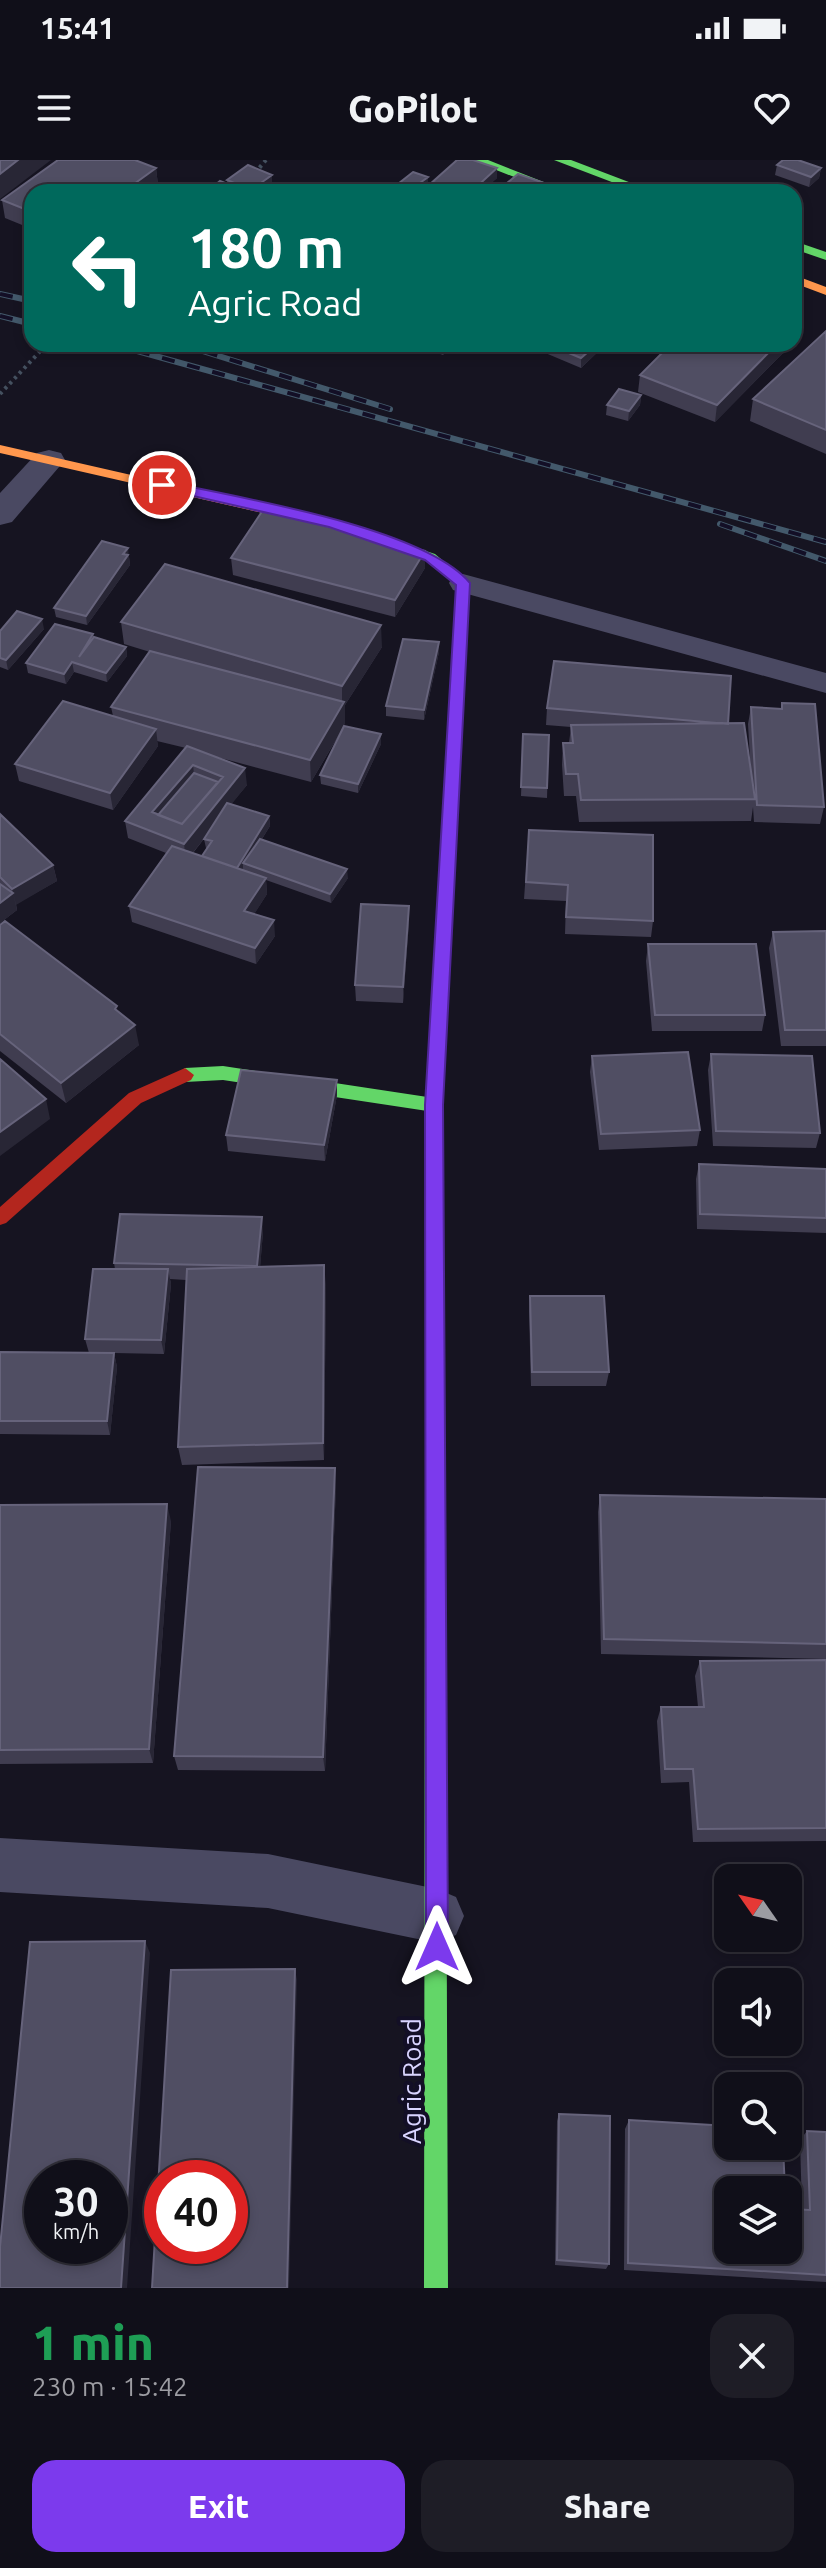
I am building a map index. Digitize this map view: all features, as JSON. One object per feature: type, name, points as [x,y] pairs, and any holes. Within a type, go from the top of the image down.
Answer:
[{"type":"street","points":[[477,160],[542,184]]},
{"type":"street","points":[[566,161],[628,184]]},
{"type":"street","points":[[802,248],[826,256]]},
{"type":"street","points":[[802,282],[826,291]]},
{"type":"street","points":[[0,449],[332,523],[430,557],[463,583]]},
{"type":"street","points":[[0,514],[49,460]]},
{"type":"street","name":"Agric Road","points":[[436,2288],[434,1105],[463,583]]},
{"type":"street","points":[[0,1218],[135,1098],[180,1075],[223,1073],[434,1105]]},
{"type":"street","points":[[0,1865],[268,1881],[437,1916]]},
{"type":"lane","points":[[463,583],[826,683]]},
{"type":"path","points":[[247,181],[266,160]]},
{"type":"path","points":[[0,394],[39,352]]},
{"type":"building","points":[[0,160],[18,160],[0,174]]},
{"type":"building","points":[[58,160],[135,160],[156,168],[134,184],[24,184]]},
{"type":"building","points":[[457,160],[473,160],[497,168],[480,184],[430,184]]},
{"type":"building","points":[[783,160],[798,160],[821,168],[811,177],[777,165]]},
{"type":"building","points":[[248,165],[272,175],[259,184],[237,184],[227,180]]},
{"type":"building","points":[[413,172],[428,177],[420,183],[423,184],[398,184]]},
{"type":"building","points":[[518,174],[547,184],[506,184]]},
{"type":"building","points":[[24,184],[24,209],[2,200]]},
{"type":"building","points":[[826,331],[826,430],[753,399]]},
{"type":"building","points":[[566,352],[588,352],[581,358]]},
{"type":"building","points":[[663,352],[769,352],[717,405],[640,375]]},
{"type":"building","points":[[619,389],[641,395],[629,411],[607,405]]},
{"type":"building","points":[[263,510],[425,551],[395,600],[231,558]]},
{"type":"building","points":[[102,541],[128,548],[123,554],[128,555],[86,616],[54,608]]},
{"type":"building","points":[[165,564],[381,625],[342,686],[121,622]]},
{"type":"building","points":[[17,611],[42,619],[6,660],[0,658],[0,631]]},
{"type":"building","points":[[55,624],[93,634],[79,657],[94,637],[126,647],[106,673],[72,662],[64,674],[26,663]]},
{"type":"building","points":[[403,639],[439,642],[424,710],[386,706]]},
{"type":"building","points":[[150,651],[344,702],[310,760],[111,707]]},
{"type":"building","points":[[554,661],[731,676],[728,724],[547,708]]},
{"type":"building","points":[[63,701],[156,729],[110,793],[15,764]]},
{"type":"building","points":[[782,703],[815,704],[824,807],[757,805],[751,707],[782,709]]},
{"type":"building","points":[[744,723],[755,799],[581,800],[578,774],[566,774],[563,743],[573,743],[571,725]]},
{"type":"building","points":[[344,726],[381,734],[358,784],[320,775]]},
{"type":"building","points":[[523,734],[549,735],[547,788],[521,787]]},
{"type":"building","points":[[187,746],[245,768],[184,844],[125,821]],"holes":[[[193,765],[223,777],[182,824],[152,812]]]},
{"type":"building","points":[[194,773],[218,782],[182,824],[158,815]]},
{"type":"building","points":[[227,803],[269,816],[237,868],[202,856],[212,841],[204,839]]},
{"type":"building","points":[[0,814],[53,865],[12,889],[0,877]]},
{"type":"building","points":[[529,830],[653,835],[653,921],[566,917],[568,885],[526,882]]},
{"type":"building","points":[[260,839],[347,869],[330,894],[243,863]]},
{"type":"building","points":[[172,846],[266,878],[244,911],[274,920],[255,948],[129,906]]},
{"type":"building","points":[[0,884],[13,893],[0,903]]},
{"type":"building","points":[[361,904],[409,906],[403,987],[355,985]]},
{"type":"building","points":[[5,921],[117,1006],[115,1009],[135,1025],[61,1083],[0,1034],[0,925]]},
{"type":"building","points":[[826,931],[826,1030],[785,1030],[773,932]]},
{"type":"building","points":[[648,944],[756,944],[765,1015],[655,1015]]},
{"type":"building","points":[[688,1052],[700,1130],[601,1134],[592,1056]]},
{"type":"building","points":[[711,1054],[812,1056],[820,1133],[716,1131]]},
{"type":"building","points":[[0,1059],[46,1099],[0,1132]]},
{"type":"building","points":[[241,1070],[337,1080],[324,1145],[226,1135]]},
{"type":"building","points":[[699,1164],[826,1169],[826,1218],[700,1214]]},
{"type":"building","points":[[120,1214],[262,1217],[257,1266],[114,1263]]},
{"type":"building","points":[[324,1265],[323,1443],[178,1447],[187,1269]]},
{"type":"building","points":[[93,1269],[168,1269],[161,1340],[85,1339]]},
{"type":"building","points":[[530,1296],[604,1296],[609,1372],[532,1372]]},
{"type":"building","points":[[0,1352],[114,1353],[107,1421],[0,1421]]},
{"type":"building","points":[[198,1467],[335,1468],[323,1757],[174,1756]]},
{"type":"building","points":[[600,1495],[826,1499],[826,1644],[604,1639]]},
{"type":"building","points":[[167,1504],[149,1749],[0,1750],[0,1505]]},
{"type":"building","points":[[826,1660],[826,1828],[698,1829],[693,1769],[665,1769],[661,1707],[704,1707],[700,1661]]},
{"type":"building","points":[[145,1941],[128,2187],[128,2160],[24,2160],[24,2264],[123,2264],[121,2288],[0,2288],[0,2247],[30,1942]]},
{"type":"building","points":[[295,1969],[287,2288],[152,2288],[153,2264],[248,2264],[248,2160],[160,2160],[171,1970]]},
{"type":"building","points":[[559,2114],[610,2116],[609,2264],[557,2260]]},
{"type":"building","points":[[629,2120],[714,2125],[714,2160],[784,2160],[784,2176],[714,2176],[714,2264],[802,2264],[802,2210],[810,2210],[807,2131],[826,2132],[826,2275],[628,2263]]},
{"type":"railway","points":[[0,294],[24,299]]},
{"type":"railway","points":[[0,316],[24,322]]},
{"type":"railway","points":[[141,352],[826,542]]},
{"type":"railway","points":[[206,352],[390,409]]},
{"type":"railway","points":[[720,524],[826,561]]},
{"type":"traffic: fast","points":[[477,160],[542,184]]},
{"type":"traffic: fast","points":[[560,160],[627,184]]},
{"type":"traffic: fast","points":[[802,248],[826,256]]},
{"type":"traffic: fast","points":[[346,528],[430,557],[463,583],[438,1034]]},
{"type":"traffic: fast","points":[[185,1075],[223,1073],[434,1105]]},
{"type":"traffic: fast","points":[[435,1477],[436,2288]]},
{"type":"traffic: slow","points":[[802,282],[826,291]]},
{"type":"traffic: slow","points":[[0,449],[346,528]]},
{"type":"traffic: slow","points":[[435,1477],[434,1105],[438,1034]]},
{"type":"traffic: jam","points":[[0,1218],[135,1098],[185,1075]]},
{"type":"route","points":[[162,485],[332,523],[430,557],[463,583],[434,1105],[437,1947]]}]
